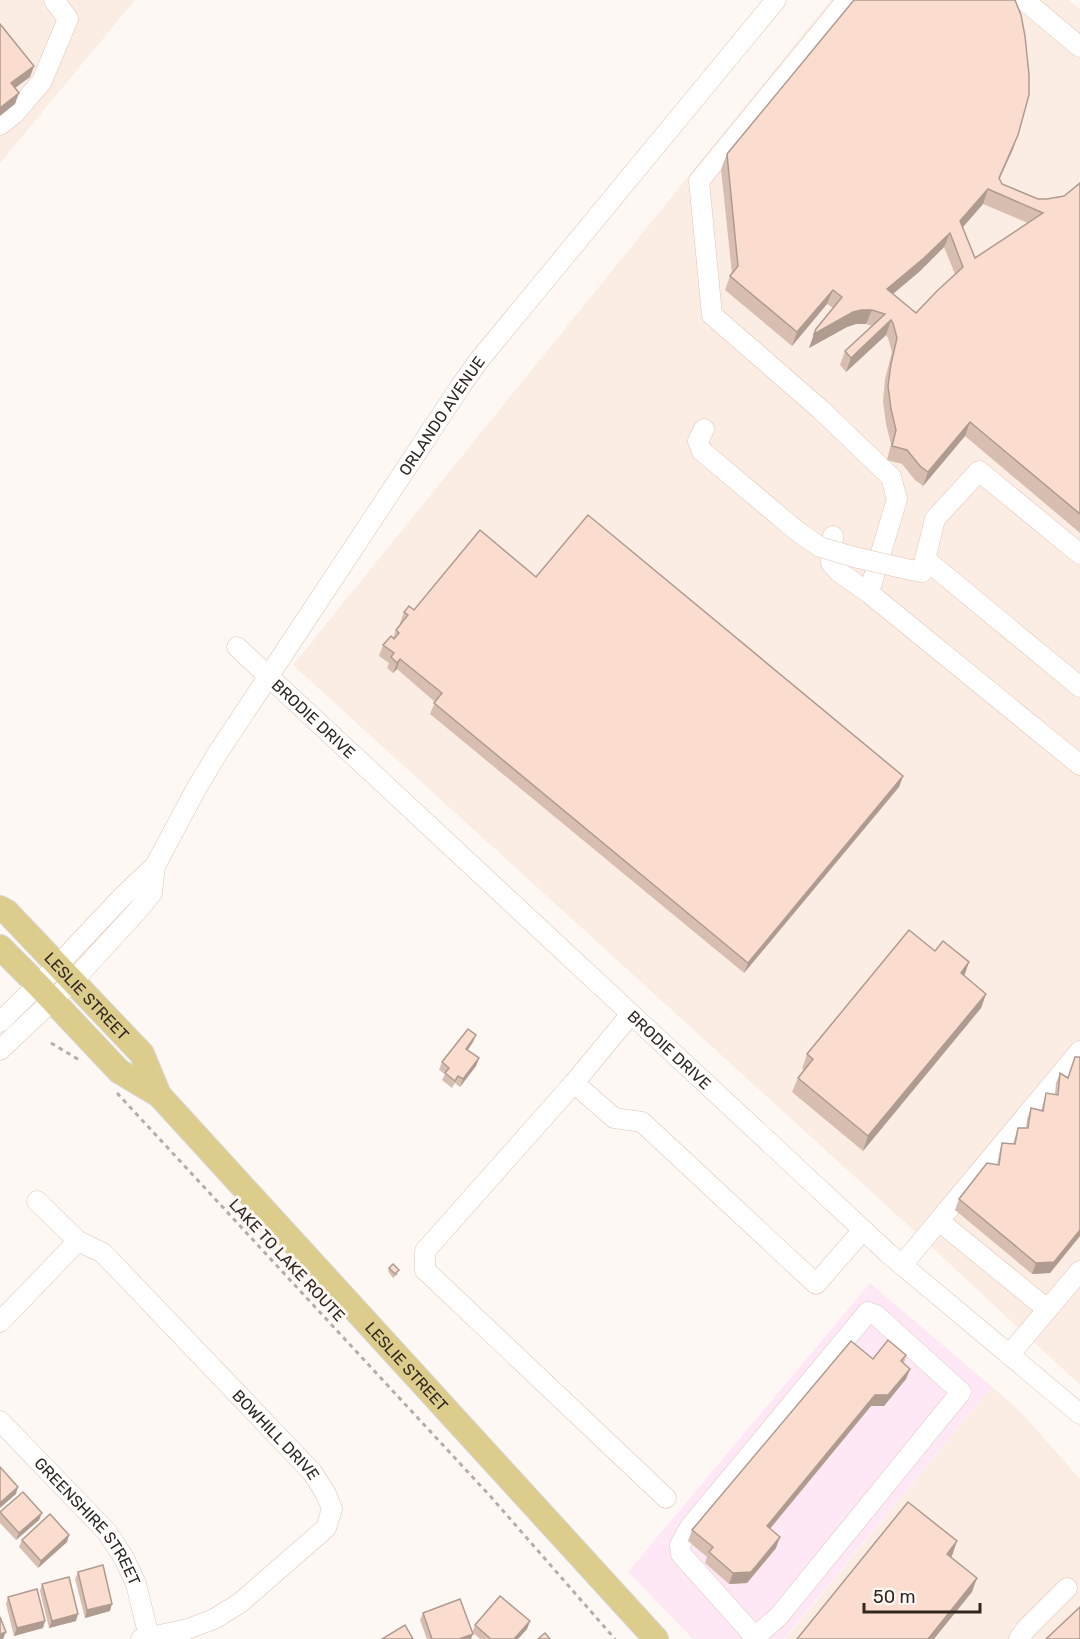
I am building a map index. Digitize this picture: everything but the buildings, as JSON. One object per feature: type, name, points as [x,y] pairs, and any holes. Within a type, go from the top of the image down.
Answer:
[{"type":"main road","name":"LESLIE STREET","points":[[0,908],[7,912],[142,1054],[159,1095]]},
{"type":"main road","name":"LESLIE STREET","points":[[0,947],[119,1071],[159,1095],[656,1639]]},
{"type":"street","points":[[0,125],[15,114],[42,81],[68,19],[54,0]]},
{"type":"street","name":"ORLANDO AVENUE","points":[[46,993],[152,893],[155,866],[200,782],[399,477],[480,359],[776,0]]},
{"type":"street","points":[[847,0],[699,181],[712,315],[820,409],[891,477],[897,499],[872,584]]},
{"type":"street","points":[[1024,0],[1080,47]]},
{"type":"street","points":[[704,429],[698,441],[702,451],[797,531],[820,547],[854,557],[918,564],[1080,687]]},
{"type":"street","points":[[918,564],[935,519],[979,471],[1080,554]]},
{"type":"street","points":[[832,536],[831,563],[872,584],[1080,765]]},
{"type":"street","name":"BRODIE DRIVE","points":[[237,647],[863,1230],[1080,1414]]},
{"type":"street","points":[[0,1022],[46,993]]},
{"type":"street","points":[[0,1050],[46,993]]},
{"type":"street","points":[[631,1014],[574,1083],[425,1251],[425,1270],[666,1498]]},
{"type":"street","points":[[902,1265],[1080,1051]]},
{"type":"street","points":[[574,1083],[614,1118],[642,1122],[816,1284],[863,1230]]},
{"type":"street","name":"BOWHILL DRIVE","points":[[37,1201],[78,1241],[103,1253],[312,1472],[327,1494],[332,1509],[326,1528],[240,1603],[214,1619],[188,1629],[145,1638]]},
{"type":"street","points":[[939,1221],[1047,1309]]},
{"type":"street","points":[[0,1322],[78,1241]]},
{"type":"street","points":[[1009,1355],[1080,1271]]},
{"type":"street","points":[[868,1312],[876,1315],[961,1392],[779,1616],[754,1638],[681,1554],[680,1545],[690,1527],[868,1312]]},
{"type":"street","name":"GREENSHIRE STREET","points":[[0,1421],[107,1532],[124,1558],[136,1584],[145,1638]]},
{"type":"street","points":[[1019,1639],[1067,1588]]},
{"type":"path","points":[[51,1043],[85,1064]]},
{"type":"path","name":"LAKE TO LAKE ROUTE","points":[[110,1086],[491,1497],[615,1639]]},
{"type":"shaded area","points":[[0,0],[135,0],[0,163]]},
{"type":"shaded area","points":[[831,0],[1069,0],[1080,9],[1080,1385],[293,665]]},
{"type":"shaded area","points":[[870,1283],[992,1387],[784,1639],[693,1639],[628,1572]]},
{"type":"shaded area","points":[[992,1387],[1021,1412],[1080,1479],[1080,1639],[785,1639]]}]
